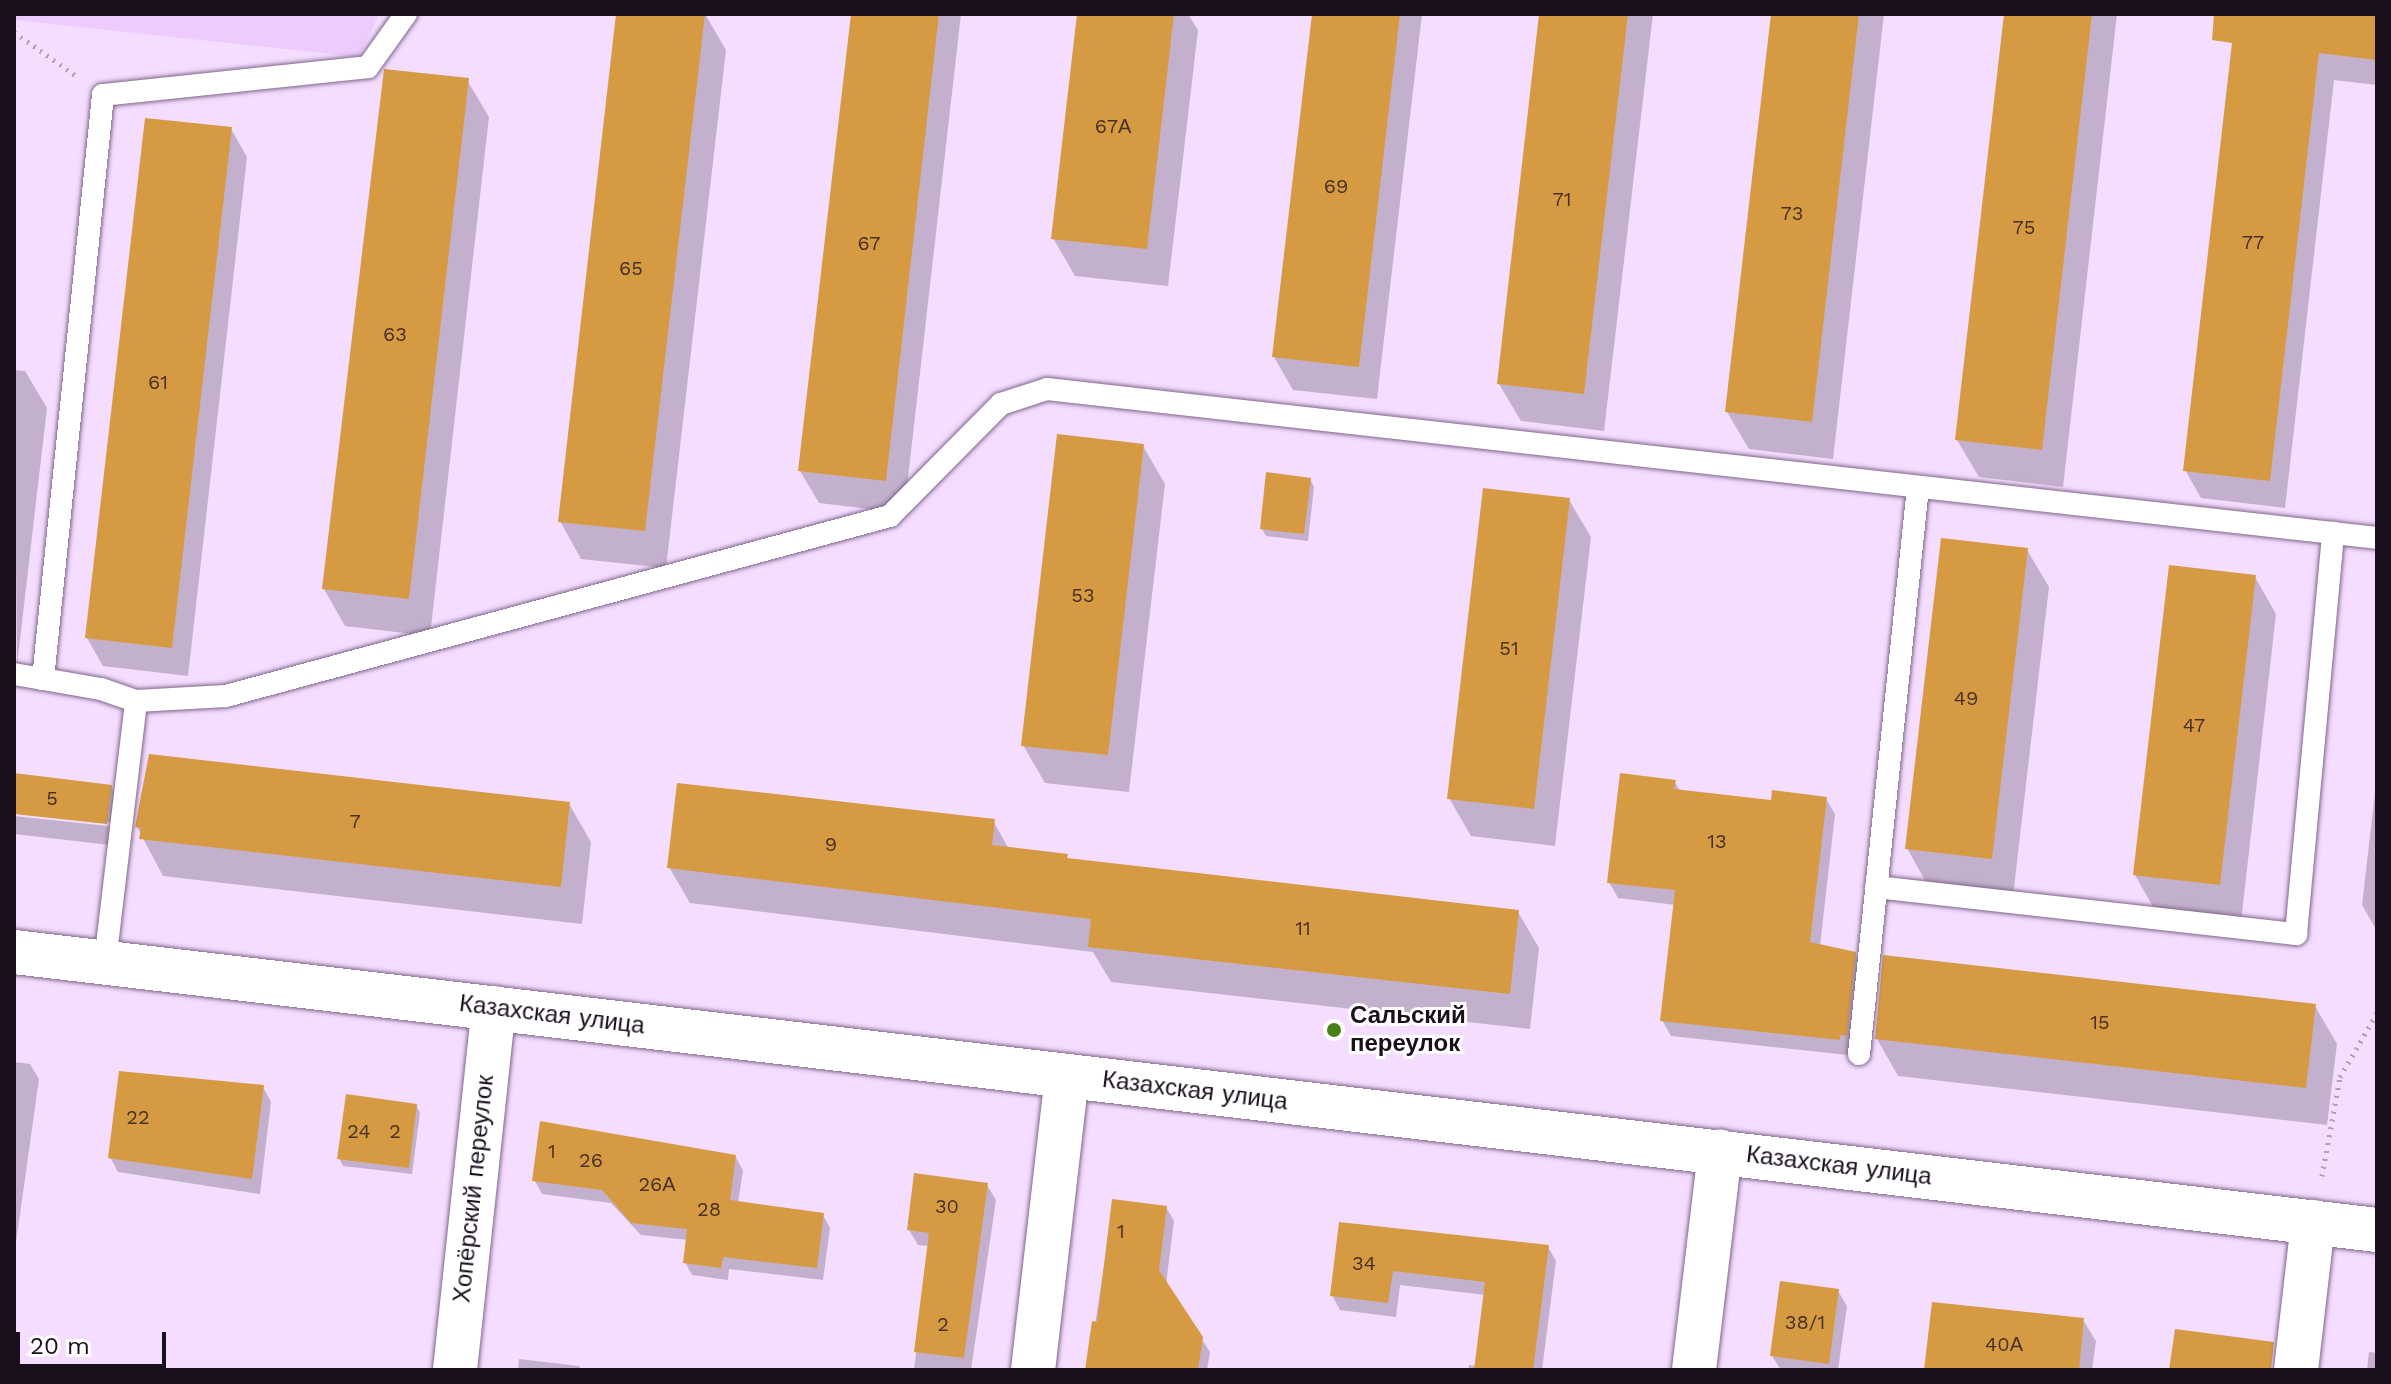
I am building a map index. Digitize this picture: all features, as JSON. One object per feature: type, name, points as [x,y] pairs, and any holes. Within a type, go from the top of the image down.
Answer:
[{"type":"main road","name":"Казахская улица","points":[[14,952],[2377,1230]]},
{"type":"main road","name":"Хопёрский переулок","points":[[455,1370],[494,1008]]},
{"type":"main road","points":[[1033,1370],[1067,1076]]},
{"type":"main road","points":[[1694,1370],[1720,1152]]},
{"type":"main road","points":[[2296,1370],[2313,1222]]},
{"type":"lane","points":[[43,679],[103,95],[368,67],[406,14]]},
{"type":"lane","points":[[14,674],[136,701],[226,696],[890,516],[1001,404],[1047,389],[2377,538]]},
{"type":"lane","points":[[1859,1054],[1918,487]]},
{"type":"lane","points":[[1876,887],[2296,934],[2333,533]]},
{"type":"lane","points":[[105,962],[136,701]]},
{"type":"path","points":[[14,32],[103,95]]},
{"type":"path","points":[[2313,1222],[2340,1077],[2377,1013]]},
{"type":"shaded area","points":[[14,14],[379,14],[359,57],[14,20]]},
{"type":"building","points":[[616,14],[705,14],[645,531],[558,522]]},
{"type":"building","points":[[851,14],[939,14],[886,481],[798,471]]},
{"type":"building","points":[[1077,14],[1174,14],[1147,249],[1051,239]]},
{"type":"building","points":[[1312,14],[1400,14],[1359,367],[1272,357]]},
{"type":"building","points":[[1539,14],[1628,14],[1584,394],[1497,384]]},
{"type":"building","points":[[1771,14],[1859,14],[1812,422],[1725,412]]},
{"type":"building","points":[[2004,14],[2092,14],[2042,450],[1955,440]]},
{"type":"building","points":[[2214,14],[2377,14],[2377,60],[2319,53],[2270,481],[2183,471],[2232,43],[2212,40]]},
{"type":"building","points":[[384,69],[469,78],[409,599],[322,589]]},
{"type":"building","points":[[145,118],[232,127],[172,648],[85,638]]},
{"type":"building","points":[[1057,434],[1144,444],[1108,755],[1021,746]]},
{"type":"building","points":[[1266,472],[1311,478],[1304,534],[1260,529]]},
{"type":"building","points":[[1483,488],[1570,498],[1534,809],[1447,799]]},
{"type":"building","points":[[1941,538],[2028,548],[1992,859],[1905,849]]},
{"type":"building","points":[[2169,565],[2256,575],[2220,885],[2133,875]]},
{"type":"building","points":[[149,754],[570,802],[561,887],[139,839],[141,828],[135,827]]},
{"type":"building","points":[[14,773],[112,785],[107,824],[14,814]]},
{"type":"building","points":[[1620,773],[1676,780],[1674,789],[1771,800],[1772,790],[1827,797],[1810,942],[1856,952],[1847,1036],[1840,1035],[1840,1040],[1660,1021],[1675,890],[1607,883]]},
{"type":"building","points":[[677,783],[995,819],[992,845],[1068,854],[1067,858],[1519,910],[1510,994],[1088,947],[1091,919],[667,868]]},
{"type":"building","points":[[1883,955],[2316,1004],[2306,1088],[1875,1039]]},
{"type":"building","points":[[119,1071],[264,1085],[252,1179],[108,1158]]},
{"type":"building","points":[[346,1094],[417,1104],[409,1168],[337,1159]]},
{"type":"building","points":[[540,1121],[736,1155],[730,1200],[824,1213],[817,1268],[723,1257],[721,1268],[683,1263],[687,1229],[631,1223],[602,1190],[532,1181]]},
{"type":"building","points":[[914,1173],[988,1183],[964,1358],[914,1352],[929,1233],[907,1230]]},
{"type":"building","points":[[1112,1199],[1167,1206],[1159,1270],[1203,1337],[1198,1370],[1085,1370],[1092,1321],[1097,1322]]},
{"type":"building","points":[[1339,1222],[1549,1245],[1533,1370],[1474,1370],[1485,1282],[1393,1271],[1388,1303],[1330,1296]]},
{"type":"building","points":[[1780,1281],[1839,1289],[1829,1364],[1770,1356]]},
{"type":"building","points":[[1932,1302],[2084,1318],[2079,1370],[1924,1370]]},
{"type":"building","points":[[2175,1329],[2274,1342],[2271,1370],[2169,1370]]},
{"type":"place","name":"Сальский переулок","points":[[1334,1030]]}]
